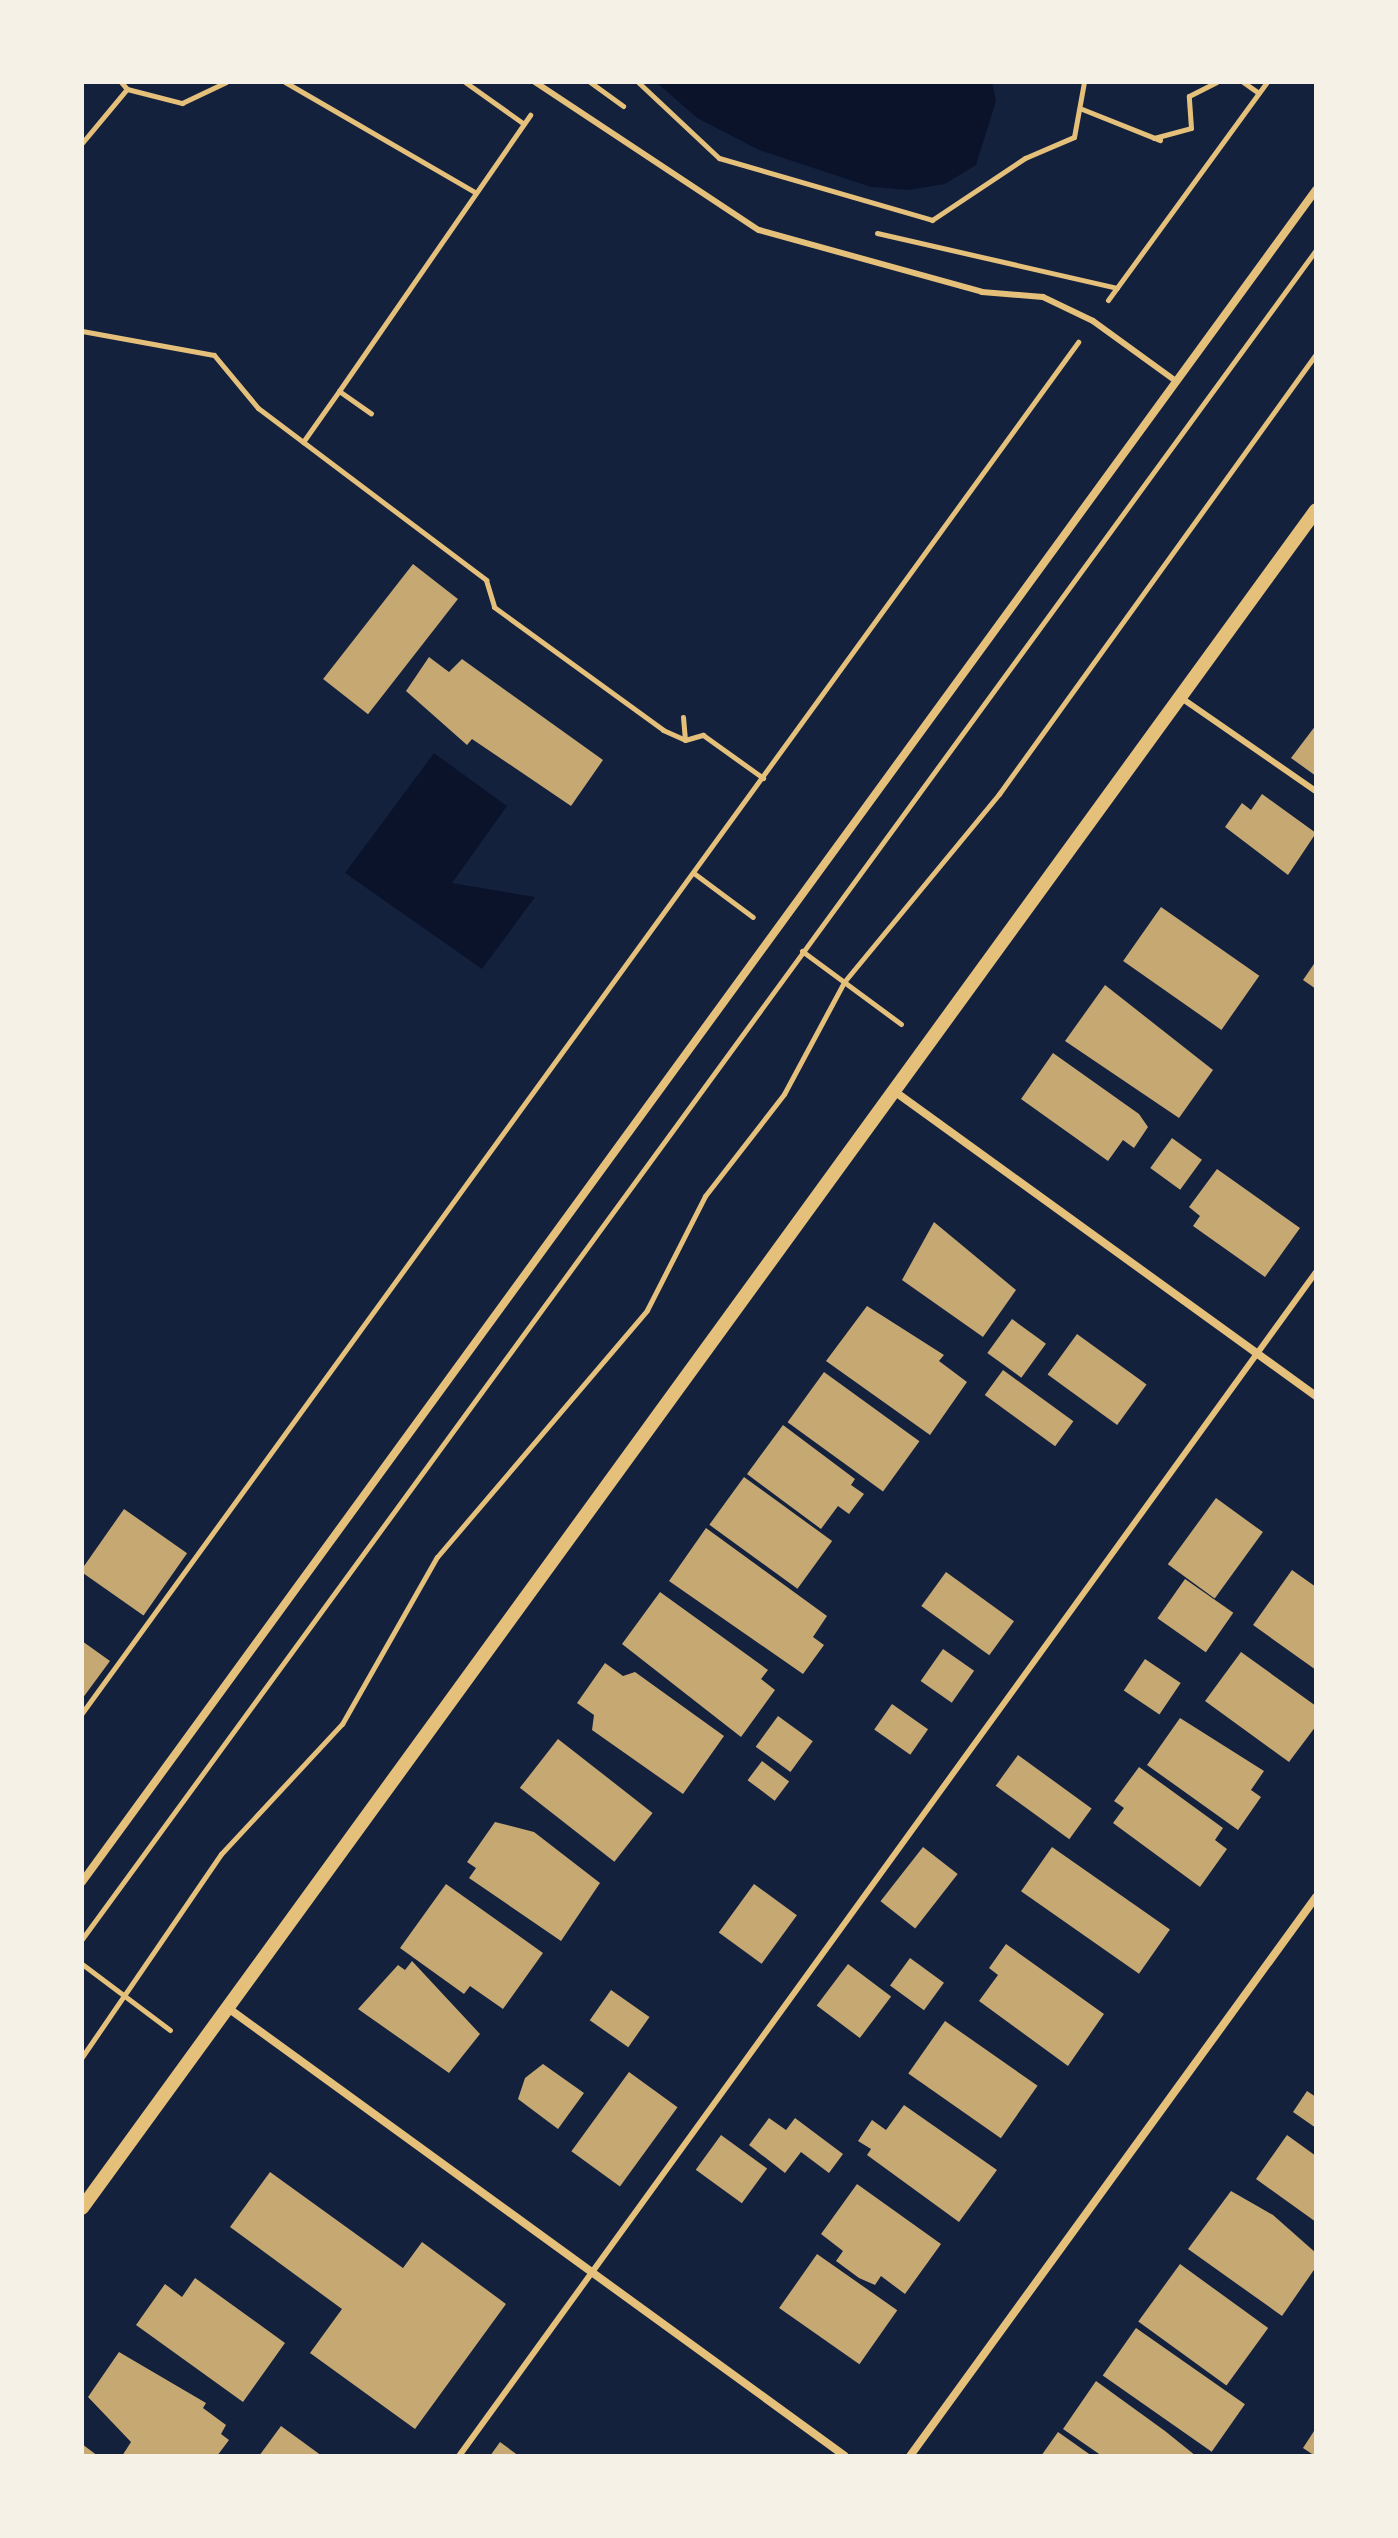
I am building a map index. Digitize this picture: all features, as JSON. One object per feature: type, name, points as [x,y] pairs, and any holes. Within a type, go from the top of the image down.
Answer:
[{"type":"street","points":[[82,1882],[1316,190]]},
{"type":"street","points":[[82,2208],[1316,510]]},
{"type":"street","points":[[894,1091],[1316,1396]]},
{"type":"street","points":[[910,2456],[1316,1897]]},
{"type":"street","points":[[228,2008],[845,2456]]},
{"type":"lane","points":[[535,82],[759,230],[982,292],[1043,297],[1093,321],[1176,381]]},
{"type":"lane","points":[[1180,697],[1316,791]]},
{"type":"lane","points":[[459,2456],[1316,1272]]},
{"type":"path","points":[[121,82],[127,89],[182,103],[226,82]]},
{"type":"path","points":[[285,82],[475,192]]},
{"type":"path","points":[[465,82],[524,124]]},
{"type":"path","points":[[590,82],[628,109]]},
{"type":"path","points":[[638,82],[719,158],[932,220],[1025,158],[1060,148],[1074,137],[1082,109],[1084,82]]},
{"type":"path","points":[[1082,109],[1157,139],[1191,128],[1189,96],[1217,82]]},
{"type":"path","points":[[1243,82],[1259,93]]},
{"type":"path","points":[[1108,300],[1267,82]]},
{"type":"path","points":[[82,143],[127,89]]},
{"type":"path","points":[[303,442],[530,115]]},
{"type":"path","points":[[873,232],[1117,288]]},
{"type":"path","points":[[82,1939],[1316,250]]},
{"type":"path","points":[[82,331],[214,355],[258,408],[486,580],[494,607],[685,740]]},
{"type":"path","points":[[82,1713],[695,874],[1078,341]]},
{"type":"path","points":[[82,2057],[127,1998],[221,1854],[342,1724],[437,1557],[647,1310],[705,1196],[784,1094],[844,982],[999,794],[1316,354]]},
{"type":"path","points":[[339,391],[371,413]]},
{"type":"path","points":[[683,717],[685,740]]},
{"type":"path","points":[[685,740],[703,735],[763,778]]},
{"type":"path","points":[[695,874],[757,920]]},
{"type":"path","points":[[803,952],[901,1024]]},
{"type":"path","points":[[82,1964],[170,2030]]},
{"type":"water","points":[[656,82],[992,82],[996,101],[976,165],[945,184],[909,190],[871,187],[759,150],[697,118]]},
{"type":"water","points":[[434,753],[507,806],[452,883],[535,897],[482,969],[345,873]]},
{"type":"building","points":[[413,564],[458,599],[368,714],[323,679]]},
{"type":"building","points":[[429,657],[449,672],[462,659],[603,760],[571,806],[472,739],[467,745],[406,691]]},
{"type":"building","points":[[1316,725],[1316,776],[1291,758]]},
{"type":"building","points":[[1262,794],[1316,833],[1288,875],[1225,827],[1242,803],[1251,810]]},
{"type":"building","points":[[1161,907],[1259,976],[1221,1030],[1123,961]]},
{"type":"building","points":[[1316,961],[1316,989],[1303,980]]},
{"type":"building","points":[[1105,985],[1213,1070],[1179,1118],[1065,1041]]},
{"type":"building","points":[[1053,1053],[1139,1114],[1148,1127],[1134,1148],[1123,1140],[1108,1161],[1021,1099]]},
{"type":"building","points":[[1172,1138],[1202,1160],[1180,1190],[1150,1168]]},
{"type":"building","points":[[1217,1169],[1300,1228],[1265,1277],[1193,1226],[1200,1216],[1189,1207]]},
{"type":"building","points":[[934,1222],[1016,1290],[983,1337],[902,1280]]},
{"type":"building","points":[[867,1306],[944,1355],[939,1361],[967,1382],[930,1435],[826,1361]]},
{"type":"building","points":[[1012,1319],[1046,1344],[1021,1378],[987,1353]]},
{"type":"building","points":[[1077,1334],[1147,1385],[1117,1425],[1048,1374]]},
{"type":"building","points":[[1003,1370],[1073,1421],[1055,1446],[985,1395]]},
{"type":"building","points":[[824,1372],[919,1441],[883,1492],[788,1422]]},
{"type":"building","points":[[783,1425],[855,1479],[851,1485],[864,1494],[849,1514],[838,1506],[821,1529],[747,1474]]},
{"type":"building","points":[[744,1477],[832,1541],[798,1589],[709,1525]]},
{"type":"building","points":[[1216,1498],[1263,1532],[1215,1598],[1168,1564]]},
{"type":"building","points":[[124,1509],[187,1553],[143,1615],[82,1572]]},
{"type":"building","points":[[706,1528],[827,1616],[813,1637],[824,1645],[803,1674],[669,1581]]},
{"type":"building","points":[[1292,1570],[1316,1587],[1316,1670],[1253,1625]]},
{"type":"building","points":[[946,1572],[1014,1621],[989,1655],[921,1606]]},
{"type":"building","points":[[1185,1579],[1233,1613],[1206,1652],[1157,1618]]},
{"type":"building","points":[[660,1592],[768,1670],[761,1679],[775,1690],[741,1737],[622,1644]]},
{"type":"building","points":[[82,1641],[110,1661],[82,1699]]},
{"type":"building","points":[[943,1649],[974,1671],[952,1703],[921,1681]]},
{"type":"building","points":[[1241,1652],[1316,1706],[1316,1726],[1289,1762],[1205,1701]]},
{"type":"building","points":[[1145,1659],[1181,1683],[1159,1715],[1124,1691]]},
{"type":"building","points":[[605,1663],[623,1676],[635,1672],[724,1736],[683,1794],[592,1730],[594,1715],[577,1703]]},
{"type":"building","points":[[892,1704],[928,1729],[910,1755],[874,1729]]},
{"type":"building","points":[[778,1716],[813,1741],[790,1772],[756,1747]]},
{"type":"building","points":[[1180,1718],[1264,1771],[1251,1790],[1261,1797],[1238,1830],[1147,1765]]},
{"type":"building","points":[[558,1739],[653,1813],[614,1862],[520,1788]]},
{"type":"building","points":[[1018,1755],[1092,1808],[1069,1839],[996,1786]]},
{"type":"building","points":[[762,1761],[789,1781],[775,1801],[748,1780]]},
{"type":"building","points":[[1139,1767],[1223,1828],[1215,1840],[1227,1849],[1200,1887],[1113,1823],[1124,1808],[1114,1801]]},
{"type":"building","points":[[495,1822],[534,1832],[600,1883],[561,1941],[469,1878],[476,1868],[467,1862]]},
{"type":"building","points":[[923,1847],[958,1874],[915,1928],[881,1901]]},
{"type":"building","points":[[1052,1847],[1170,1930],[1139,1974],[1021,1891]]},
{"type":"building","points":[[446,1884],[543,1953],[503,2009],[470,1986],[464,1994],[400,1948]]},
{"type":"building","points":[[754,1884],[797,1915],[762,1964],[719,1933]]},
{"type":"building","points":[[1006,1944],[1104,2014],[1068,2066],[979,2001],[998,1975],[989,1968]]},
{"type":"building","points":[[910,1958],[944,1983],[924,2010],[890,1986]]},
{"type":"building","points":[[412,1961],[480,2034],[449,2073],[358,2009],[398,1965],[405,1970]]},
{"type":"building","points":[[848,1964],[891,1996],[860,2038],[817,2006]]},
{"type":"building","points":[[611,1990],[650,2017],[628,2047],[590,2020]]},
{"type":"building","points":[[945,2021],[1038,2086],[1001,2138],[908,2073]]},
{"type":"building","points":[[543,2064],[584,2093],[558,2129],[518,2099],[525,2078]]},
{"type":"building","points":[[629,2072],[678,2107],[620,2187],[571,2151]]},
{"type":"building","points":[[1307,2091],[1316,2097],[1316,2128],[1293,2112]]},
{"type":"building","points":[[904,2105],[997,2170],[959,2222],[867,2155],[871,2149],[858,2141],[872,2120],[886,2130]]},
{"type":"building","points":[[769,2118],[786,2130],[795,2118],[843,2154],[829,2173],[801,2152],[785,2173],[749,2145]]},
{"type":"building","points":[[721,2135],[767,2169],[742,2203],[696,2170]]},
{"type":"building","points":[[1287,2135],[1316,2156],[1316,2222],[1256,2179]]},
{"type":"building","points":[[270,2172],[403,2268],[422,2242],[506,2304],[415,2429],[310,2353],[342,2309],[230,2227]]},
{"type":"building","points":[[857,2184],[941,2244],[905,2294],[881,2276],[875,2285],[859,2278],[836,2261],[843,2251],[821,2234]]},
{"type":"building","points":[[1231,2191],[1273,2215],[1316,2253],[1316,2267],[1282,2316],[1188,2249]]},
{"type":"building","points":[[817,2254],[897,2310],[859,2364],[779,2308]]},
{"type":"building","points":[[1180,2264],[1268,2328],[1226,2386],[1138,2321]]},
{"type":"building","points":[[195,2278],[285,2343],[243,2402],[136,2325],[165,2284],[182,2297]]},
{"type":"building","points":[[1136,2328],[1245,2404],[1212,2452],[1103,2376]]},
{"type":"building","points":[[119,2352],[206,2403],[203,2408],[226,2425],[221,2434],[229,2440],[217,2456],[122,2456],[131,2442],[88,2397]]},
{"type":"building","points":[[1096,2381],[1196,2456],[1102,2456],[1063,2429]]},
{"type":"building","points":[[281,2426],[322,2456],[259,2456]]},
{"type":"building","points":[[1316,2428],[1316,2456],[1315,2456],[1303,2448]]},
{"type":"building","points":[[1058,2432],[1092,2456],[1041,2456]]},
{"type":"building","points":[[500,2442],[519,2456],[490,2456]]},
{"type":"building","points":[[82,2444],[98,2456],[82,2456]]}]
